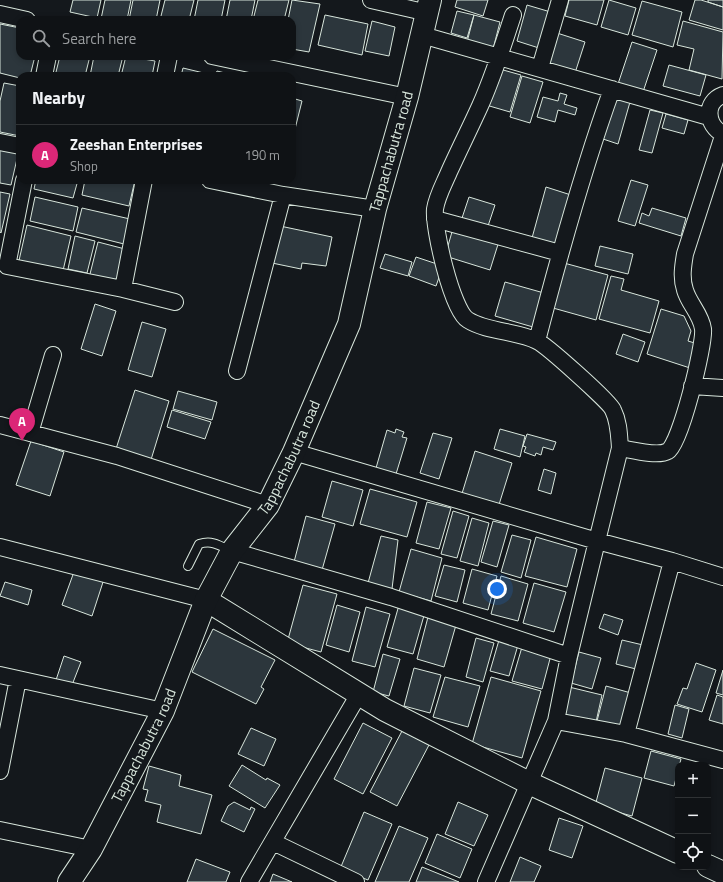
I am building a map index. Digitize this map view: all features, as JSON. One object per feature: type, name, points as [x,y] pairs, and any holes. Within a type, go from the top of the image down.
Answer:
[{"type":"main road","name":"Tappachabutra road","points":[[69,882],[90,848],[163,711],[206,600],[232,551],[268,505],[294,452],[349,324],[375,209],[407,97],[429,7]]},
{"type":"main road","points":[[206,600],[385,710],[529,783],[675,851]]},
{"type":"main road","points":[[711,867],[723,873]]},
{"type":"street","points":[[371,0],[429,7]]},
{"type":"street","points":[[540,68],[560,0]]},
{"type":"street","points":[[0,14],[16,18]]},
{"type":"street","points":[[486,882],[556,721],[569,656],[620,448],[619,428],[613,408],[603,397],[537,341],[467,320],[459,312],[452,294],[435,219],[437,198],[480,106],[500,57],[513,16]]},
{"type":"street","points":[[422,35],[709,117]]},
{"type":"street","points":[[45,72],[47,60]]},
{"type":"street","points":[[166,72],[168,60]]},
{"type":"street","points":[[231,60],[288,72]]},
{"type":"street","points":[[296,74],[407,97]]},
{"type":"street","points":[[537,341],[560,253],[588,156],[612,89]]},
{"type":"street","points":[[620,448],[659,454],[669,451],[676,443],[702,346],[703,331],[701,319],[685,291],[682,274],[685,254],[723,135],[714,128],[709,117],[711,105],[715,99],[723,95]]},
{"type":"street","points":[[0,142],[16,145]]},
{"type":"street","points":[[23,184],[7,266],[123,289],[175,302]]},
{"type":"street","points":[[123,289],[143,184]]},
{"type":"street","points":[[229,184],[283,195],[375,209]]},
{"type":"street","points":[[237,371],[283,195]]},
{"type":"street","points":[[435,219],[560,253]]},
{"type":"street","points":[[30,433],[53,355]]},
{"type":"street","points":[[692,386],[723,388]]},
{"type":"street","points":[[0,424],[117,456],[268,505]]},
{"type":"street","points":[[294,452],[723,577]]},
{"type":"street","points":[[0,547],[206,600]]},
{"type":"street","points":[[232,551],[391,597],[569,656]]},
{"type":"street","points":[[626,734],[672,561]]},
{"type":"street","points":[[0,675],[163,711]]},
{"type":"street","points":[[0,771],[18,679]]},
{"type":"street","points":[[249,882],[359,694]]},
{"type":"street","points":[[556,721],[626,734],[723,760]]},
{"type":"street","points":[[0,830],[90,848]]},
{"type":"street","points":[[273,842],[356,882]]},
{"type":"lane","points":[[188,566],[199,544],[215,542],[232,551]]},
{"type":"building","points":[[73,0],[101,0],[97,16],[88,16],[70,12]]},
{"type":"building","points":[[105,0],[131,0],[128,16],[102,16]]},
{"type":"building","points":[[133,0],[160,0],[157,16],[130,16]]},
{"type":"building","points":[[165,0],[194,0],[190,16],[161,16]]},
{"type":"building","points":[[198,0],[225,0],[222,16],[195,16]]},
{"type":"building","points":[[230,0],[255,0],[252,16],[227,16]]},
{"type":"building","points":[[258,0],[289,0],[285,16],[254,16]]},
{"type":"building","points":[[292,0],[320,4],[309,52],[296,50],[296,16],[289,16]]},
{"type":"building","points":[[457,0],[488,0],[483,16],[455,7]]},
{"type":"building","points":[[569,0],[604,0],[597,25],[565,16]]},
{"type":"building","points":[[609,0],[636,8],[628,35],[601,27]]},
{"type":"building","points":[[695,0],[701,0],[723,7],[723,30],[689,20]]},
{"type":"building","points":[[708,0],[723,0],[723,7],[708,2]]},
{"type":"building","points":[[642,1],[682,12],[673,47],[632,35]]},
{"type":"building","points":[[527,5],[554,13],[542,49],[517,41]]},
{"type":"building","points":[[457,11],[474,15],[467,38],[451,33]]},
{"type":"building","points":[[325,15],[368,24],[362,55],[318,45]]},
{"type":"building","points":[[474,15],[500,22],[493,49],[467,42]]},
{"type":"building","points":[[372,21],[395,27],[389,56],[365,51]]},
{"type":"building","points":[[683,21],[723,32],[722,79],[689,70],[694,49],[677,45]]},
{"type":"building","points":[[0,24],[16,27],[16,60],[34,60],[31,72],[16,72],[16,77],[0,73]]},
{"type":"building","points":[[557,33],[585,42],[575,73],[547,65]]},
{"type":"building","points":[[632,42],[657,50],[643,92],[618,84]]},
{"type":"building","points":[[59,60],[89,60],[86,72],[56,72]]},
{"type":"building","points":[[93,60],[122,60],[119,72],[91,72]]},
{"type":"building","points":[[125,60],[155,61],[153,72],[122,72]]},
{"type":"building","points":[[669,65],[706,75],[700,96],[663,86]]},
{"type":"building","points":[[183,68],[200,72],[182,72]]},
{"type":"building","points":[[496,68],[521,75],[510,112],[486,105]]},
{"type":"building","points":[[522,76],[543,82],[530,123],[510,117]]},
{"type":"building","points":[[4,83],[16,85],[16,135],[0,132],[0,101]]},
{"type":"building","points":[[560,93],[567,95],[564,104],[577,108],[575,115],[558,110],[555,122],[537,117],[543,97],[558,101]]},
{"type":"building","points":[[613,97],[630,102],[618,144],[600,138]]},
{"type":"building","points":[[296,99],[302,101],[296,125]]},
{"type":"building","points":[[650,110],[663,113],[652,153],[639,150]]},
{"type":"building","points":[[666,114],[688,120],[684,134],[662,128]]},
{"type":"building","points":[[0,146],[16,149],[16,163],[11,185],[0,183]]},
{"type":"building","points":[[631,180],[648,185],[635,226],[618,221]]},
{"type":"building","points":[[35,184],[77,184],[73,198],[34,189]]},
{"type":"building","points":[[84,184],[134,184],[129,206],[82,195]]},
{"type":"building","points":[[546,187],[571,195],[557,245],[532,238]]},
{"type":"building","points":[[0,192],[10,194],[1,233],[0,232]]},
{"type":"building","points":[[35,197],[78,207],[73,231],[30,221]]},
{"type":"building","points":[[469,197],[495,205],[487,229],[461,221]]},
{"type":"building","points":[[82,208],[130,219],[124,244],[76,232]]},
{"type":"building","points":[[652,208],[686,218],[681,236],[639,223],[642,213],[649,216]]},
{"type":"building","points":[[27,225],[71,236],[62,275],[18,265]]},
{"type":"building","points":[[454,225],[500,238],[490,270],[445,256]]},
{"type":"building","points":[[280,226],[332,237],[326,266],[302,263],[301,269],[272,263]]},
{"type":"building","points":[[75,236],[95,241],[87,273],[68,269]]},
{"type":"building","points":[[98,242],[125,249],[117,285],[89,278]]},
{"type":"building","points":[[600,246],[633,254],[628,274],[595,266]]},
{"type":"building","points":[[385,254],[412,262],[408,276],[380,268]]},
{"type":"building","points":[[416,257],[443,266],[436,286],[409,276]]},
{"type":"building","points":[[564,263],[608,275],[596,320],[553,308]]},
{"type":"building","points":[[611,276],[624,279],[621,290],[659,301],[650,333],[599,319]]},
{"type":"building","points":[[505,282],[544,293],[533,327],[495,316]]},
{"type":"building","points":[[95,304],[116,311],[102,356],[81,349]]},
{"type":"building","points":[[661,309],[684,316],[691,331],[688,341],[698,344],[690,368],[647,354]]},
{"type":"building","points":[[142,322],[166,329],[152,377],[128,370]]},
{"type":"building","points":[[623,334],[645,342],[638,362],[616,354]]},
{"type":"building","points":[[135,390],[169,401],[150,463],[115,452]]},
{"type":"building","points":[[178,391],[217,402],[212,420],[173,409]]},
{"type":"building","points":[[172,410],[211,422],[205,439],[167,427]]},
{"type":"building","points":[[396,429],[404,432],[402,437],[407,438],[396,474],[376,468],[387,430],[395,433]]},
{"type":"building","points":[[500,429],[525,436],[520,457],[494,449]]},
{"type":"building","points":[[433,433],[452,438],[439,479],[420,473]]},
{"type":"building","points":[[527,434],[556,442],[553,450],[543,447],[541,455],[536,453],[535,456],[524,452],[526,447],[523,446]]},
{"type":"building","points":[[31,441],[64,452],[50,496],[16,485]]},
{"type":"building","points":[[475,451],[512,463],[497,511],[460,500]]},
{"type":"building","points":[[544,469],[556,473],[551,494],[538,490]]},
{"type":"building","points":[[332,481],[363,490],[353,526],[322,517]]},
{"type":"building","points":[[370,489],[417,502],[407,537],[360,524]]},
{"type":"building","points":[[427,502],[451,508],[439,549],[416,543]]},
{"type":"building","points":[[453,511],[469,516],[457,558],[441,554]]},
{"type":"building","points":[[306,516],[335,524],[322,570],[294,562]]},
{"type":"building","points":[[472,518],[489,523],[478,566],[460,561]]},
{"type":"building","points":[[493,521],[509,525],[497,567],[481,562]]},
{"type":"building","points":[[512,535],[531,540],[521,578],[501,572]]},
{"type":"building","points":[[381,536],[398,540],[391,597],[368,583]]},
{"type":"building","points":[[536,537],[577,549],[567,587],[525,576]]},
{"type":"building","points":[[411,549],[442,558],[431,601],[399,592]]},
{"type":"building","points":[[444,565],[465,570],[457,602],[435,596]]},
{"type":"building","points":[[75,569],[104,579],[92,616],[62,605]]},
{"type":"building","points":[[472,569],[497,576],[488,610],[463,603]]},
{"type":"building","points":[[501,576],[528,584],[518,621],[491,614]]},
{"type":"building","points":[[5,582],[32,590],[28,605],[0,596]]},
{"type":"building","points":[[534,583],[566,592],[554,632],[523,623]]},
{"type":"building","points":[[303,585],[337,594],[321,652],[287,643]]},
{"type":"building","points":[[337,605],[360,612],[349,652],[326,645]]},
{"type":"building","points":[[399,605],[425,612],[413,654],[387,647]]},
{"type":"building","points":[[366,607],[390,614],[375,667],[352,661]]},
{"type":"building","points":[[604,614],[623,620],[618,635],[599,628]]},
{"type":"building","points":[[428,617],[456,625],[444,667],[417,659]]},
{"type":"building","points":[[213,629],[275,660],[261,687],[264,689],[256,704],[192,672]]},
{"type":"building","points":[[476,638],[494,643],[483,682],[466,677]]},
{"type":"building","points":[[499,640],[518,645],[509,676],[490,671]]},
{"type":"building","points":[[622,640],[643,645],[636,669],[616,664]]},
{"type":"building","points":[[522,647],[551,655],[542,689],[512,681]]},
{"type":"building","points":[[579,652],[601,658],[592,689],[571,683]]},
{"type":"building","points":[[383,654],[400,659],[389,696],[373,692]]},
{"type":"building","points":[[64,656],[81,662],[72,685],[55,683]]},
{"type":"building","points":[[696,663],[716,670],[702,712],[677,704],[683,688],[687,689]]},
{"type":"building","points":[[414,668],[441,675],[430,713],[404,706]]},
{"type":"building","points":[[723,670],[723,695],[716,693]]},
{"type":"building","points":[[445,677],[480,686],[468,727],[433,717]]},
{"type":"building","points":[[491,677],[541,691],[522,758],[472,744]]},
{"type":"building","points":[[606,686],[631,693],[622,728],[597,721]]},
{"type":"building","points":[[569,687],[602,695],[596,722],[562,714]]},
{"type":"building","points":[[717,695],[723,697],[723,724],[709,720]]},
{"type":"building","points":[[675,705],[689,709],[682,738],[668,734]]},
{"type":"building","points":[[363,723],[392,738],[363,794],[334,779]]},
{"type":"building","points":[[251,728],[276,739],[264,766],[238,754]]},
{"type":"building","points":[[402,731],[429,745],[397,806],[370,792]]},
{"type":"building","points":[[651,751],[681,759],[680,762],[675,762],[674,786],[644,778]]},
{"type":"building","points":[[242,765],[266,780],[267,778],[280,785],[265,808],[229,786]]},
{"type":"building","points":[[149,766],[181,775],[179,786],[212,795],[201,834],[157,822],[161,805],[145,801],[148,790],[143,789]]},
{"type":"building","points":[[605,768],[642,778],[632,816],[595,806]]},
{"type":"building","points":[[234,802],[250,810],[251,807],[255,809],[244,832],[221,821],[228,806]]},
{"type":"building","points":[[458,802],[488,815],[474,846],[445,834]]},
{"type":"building","points":[[364,812],[392,824],[368,880],[340,869]]},
{"type":"building","points":[[559,818],[583,826],[572,858],[549,850]]},
{"type":"building","points":[[399,826],[428,838],[409,882],[375,882]]},
{"type":"building","points":[[437,834],[472,849],[460,878],[425,863]]},
{"type":"building","points":[[520,857],[541,866],[534,882],[510,882]]},
{"type":"building","points":[[196,859],[230,872],[226,882],[187,882]]},
{"type":"building","points":[[422,867],[459,882],[416,882]]},
{"type":"building","points":[[273,874],[292,882],[270,882]]},
{"type":"place","name":"Zeeshan Enterprises","points":[[22,441]]}]
